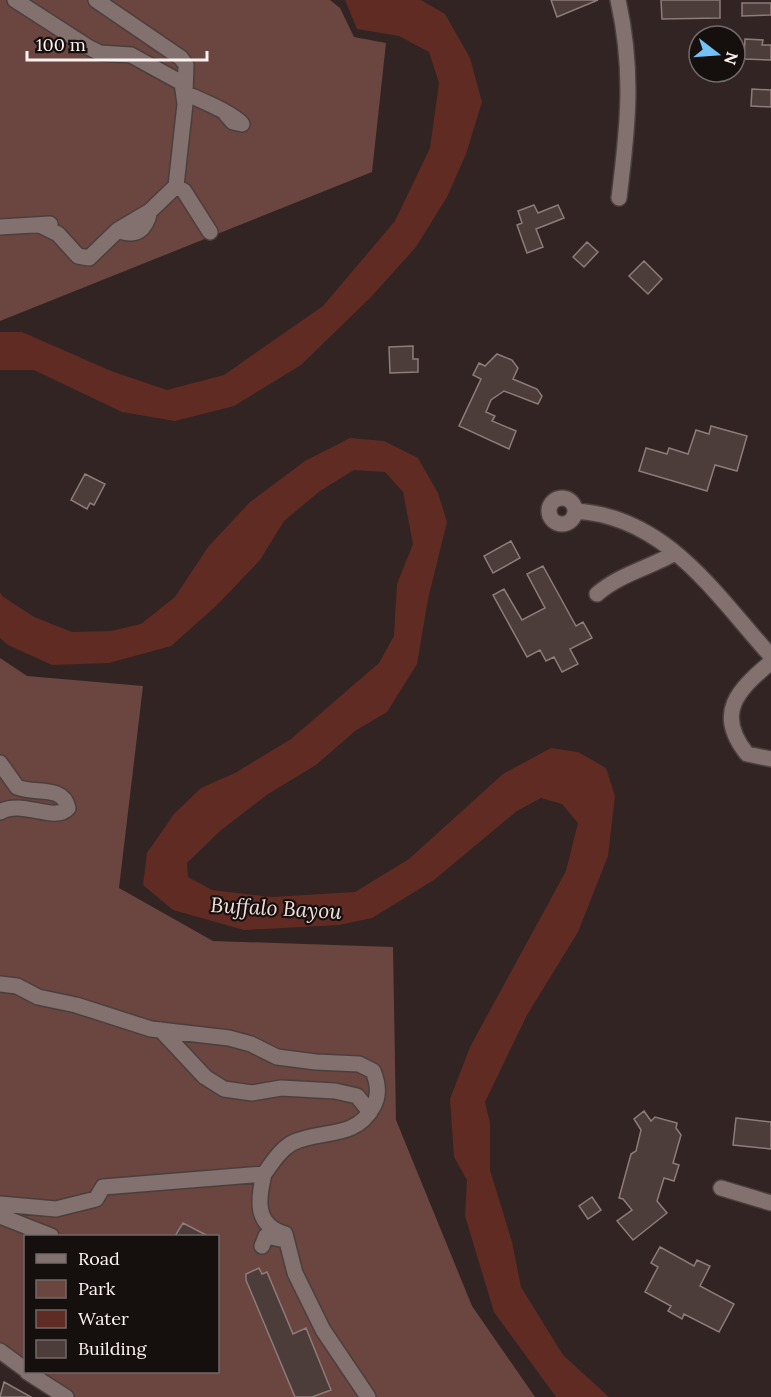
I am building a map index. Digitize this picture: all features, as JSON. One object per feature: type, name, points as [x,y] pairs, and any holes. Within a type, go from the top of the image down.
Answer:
[{"type":"street","points":[[15,0],[100,53],[131,55],[152,68],[176,77],[182,83],[185,93],[226,114]]},
{"type":"street","points":[[0,227],[40,225],[58,234],[78,256],[89,258],[118,230],[150,211],[176,186],[186,65],[181,58],[96,0]]},
{"type":"street","points":[[618,0],[627,43],[629,122],[620,198]]},
{"type":"street","points":[[176,186],[184,191],[210,232]]},
{"type":"street","points":[[575,511],[602,513],[632,523],[675,553],[771,656]]},
{"type":"street","points":[[597,594],[628,573],[655,564],[675,553]]},
{"type":"street","points":[[771,662],[746,684],[733,701],[731,711],[733,730],[747,754],[771,759]]},
{"type":"street","points":[[0,763],[18,788],[15,806]]},
{"type":"street","points":[[0,812],[15,806],[57,813],[68,807],[63,796],[57,793],[18,788]]},
{"type":"street","points":[[0,984],[17,986],[38,997],[76,1005],[117,1020],[161,1030],[239,1040],[288,1059],[359,1064],[367,1067],[376,1077],[378,1094],[370,1112],[351,1129],[292,1143],[277,1156],[264,1174],[258,1205],[260,1214],[268,1227],[285,1234],[295,1273],[323,1330],[368,1397]]},
{"type":"street","points":[[161,1030],[205,1077],[224,1089],[252,1093],[281,1088],[335,1091],[357,1096],[370,1112]]},
{"type":"street","points":[[0,1204],[56,1209],[96,1199],[103,1187],[264,1174]]},
{"type":"street","points":[[721,1188],[771,1203]]},
{"type":"street","points":[[0,1216],[48,1235]]},
{"type":"street","points":[[262,1246],[267,1236],[288,1240]]},
{"type":"street","points":[[0,1351],[24,1369]]},
{"type":"street","points":[[29,1373],[66,1397]]},
{"type":"green space","points":[[0,0],[330,0],[340,8],[354,37],[386,43],[372,172],[0,321]]},
{"type":"green space","points":[[0,658],[27,676],[143,686],[119,888],[213,941],[393,947],[396,1120],[472,1306],[535,1397],[50,1397],[0,1358]]},
{"type":"water","points":[[345,0],[421,0],[445,14],[470,58],[482,102],[466,154],[447,197],[416,247],[371,297],[301,365],[234,406],[175,421],[122,412],[34,370],[0,370],[0,332],[22,332],[111,371],[167,390],[224,375],[323,306],[395,221],[430,148],[439,83],[429,52],[399,36],[357,29]]},
{"type":"water","name":"Buffalo Bayou","points":[[350,438],[384,441],[418,458],[438,493],[447,522],[428,599],[417,664],[387,712],[355,731],[316,765],[268,794],[220,831],[187,863],[188,877],[212,890],[272,897],[355,892],[409,859],[503,774],[551,748],[578,752],[606,768],[615,796],[608,856],[578,932],[527,1015],[485,1102],[490,1123],[490,1170],[512,1242],[521,1287],[563,1355],[609,1397],[556,1397],[494,1312],[465,1216],[467,1180],[454,1157],[450,1099],[470,1047],[566,871],[578,823],[562,804],[541,798],[517,811],[434,880],[372,918],[339,925],[244,930],[173,910],[143,885],[147,853],[174,814],[201,788],[235,773],[291,739],[379,663],[394,636],[397,584],[413,544],[403,492],[385,472],[354,470],[320,491],[284,521],[260,560],[216,606],[171,646],[109,663],[52,665],[8,645],[0,638],[0,592],[2,596],[34,617],[72,632],[111,631],[141,624],[175,597],[208,547],[250,502],[305,461]]},
{"type":"building","points":[[551,0],[598,0],[557,17]]},
{"type":"building","points":[[661,0],[720,0],[720,18],[662,19]]},
{"type":"building","points":[[742,3],[771,3],[771,15],[742,16]]},
{"type":"building","points":[[747,39],[763,40],[762,45],[771,45],[771,60],[747,59]]},
{"type":"building","points":[[752,89],[771,90],[771,107],[751,106]]},
{"type":"building","points":[[534,205],[538,213],[558,205],[564,218],[536,229],[543,247],[527,253],[517,225],[522,223],[518,211]]},
{"type":"building","points":[[587,242],[598,252],[584,267],[573,257]]},
{"type":"building","points":[[644,261],[662,279],[648,294],[629,276]]},
{"type":"building","points":[[413,346],[413,359],[418,359],[418,372],[390,373],[389,347]]},
{"type":"building","points":[[497,354],[512,360],[518,368],[513,379],[537,389],[542,396],[538,404],[504,391],[491,400],[486,412],[495,416],[492,421],[516,431],[509,449],[459,426],[481,379],[473,375],[479,363],[485,366]]},
{"type":"building","points":[[711,426],[747,436],[737,471],[715,465],[707,491],[639,471],[646,448],[667,454],[669,448],[688,454],[696,430],[709,434]]},
{"type":"building","points":[[85,474],[105,484],[94,505],[90,503],[87,509],[71,500]]},
{"type":"building","points":[[511,541],[520,558],[493,573],[484,556]]},
{"type":"building","points":[[543,566],[576,626],[583,622],[592,638],[570,649],[578,664],[562,672],[554,657],[546,661],[540,650],[527,657],[493,595],[504,589],[522,620],[545,608],[527,574]]},
{"type":"building","points":[[644,1111],[651,1121],[655,1117],[677,1123],[676,1128],[681,1135],[673,1163],[679,1165],[674,1181],[664,1178],[657,1201],[667,1213],[633,1240],[617,1221],[632,1210],[623,1199],[619,1198],[631,1154],[636,1151],[641,1130],[634,1119]]},
{"type":"building","points":[[736,1118],[771,1122],[771,1149],[733,1145]]},
{"type":"building","points":[[592,1197],[601,1210],[588,1219],[579,1206]]},
{"type":"building","points":[[183,1223],[206,1235],[176,1235]]},
{"type":"building","points":[[660,1247],[694,1266],[697,1260],[710,1266],[700,1286],[734,1304],[719,1332],[684,1314],[682,1319],[668,1311],[671,1306],[645,1292],[658,1267],[651,1263]]},
{"type":"building","points":[[259,1268],[262,1274],[267,1272],[293,1334],[306,1328],[331,1390],[312,1397],[295,1397],[246,1280],[246,1274]]},
{"type":"building","points":[[4,1382],[31,1397],[0,1397]]}]
